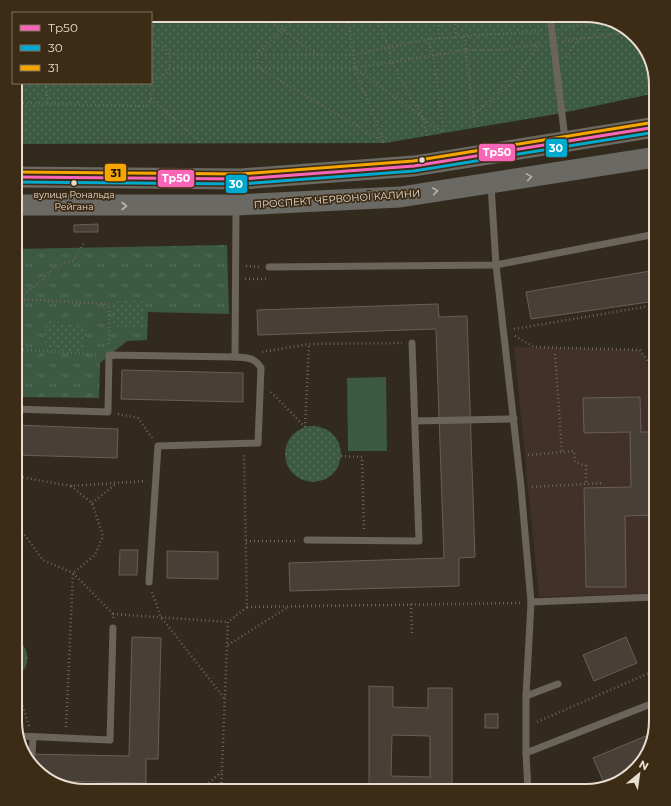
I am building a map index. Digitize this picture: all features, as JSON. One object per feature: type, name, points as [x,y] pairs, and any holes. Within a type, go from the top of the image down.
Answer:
[{"type":"main road","points":[[22,177],[240,179],[414,166],[649,129]]},
{"type":"main road","name":"ПРОСПЕКТ ЧЕРВОНОЇ КАЛИНИ","points":[[22,205],[236,205],[400,197],[649,158]]},
{"type":"lane","points":[[551,22],[565,142]]},
{"type":"lane","points":[[491,183],[496,265],[518,456],[531,602],[526,696],[528,784]]},
{"type":"lane","points":[[236,205],[236,356]]},
{"type":"lane","points":[[269,267],[496,265],[649,235]]},
{"type":"lane","points":[[307,540],[419,541],[412,343]]},
{"type":"lane","points":[[22,409],[108,412],[109,355],[236,356],[254,359],[258,363],[261,368],[258,443],[158,446],[149,582]]},
{"type":"lane","points":[[414,421],[514,419]]},
{"type":"lane","points":[[531,602],[649,597]]},
{"type":"lane","points":[[24,736],[110,740],[113,628]]},
{"type":"lane","points":[[526,696],[558,684]]},
{"type":"lane","points":[[526,752],[649,705]]},
{"type":"lane","points":[[32,737],[32,754]]},
{"type":"path","points":[[271,22],[318,55]]},
{"type":"path","points":[[256,55],[291,22]]},
{"type":"path","points":[[258,68],[385,143],[355,68],[349,22]]},
{"type":"path","points":[[377,22],[389,47],[391,62],[422,116],[427,136]]},
{"type":"path","points":[[438,22],[439,38]]},
{"type":"path","points":[[455,22],[456,37]]},
{"type":"path","points":[[169,54],[353,55],[428,39],[552,31],[594,23]]},
{"type":"path","points":[[169,68],[355,68],[466,50],[497,50],[622,33]]},
{"type":"path","points":[[464,36],[475,127]]},
{"type":"path","points":[[355,68],[444,133],[433,55],[428,39]]},
{"type":"path","points":[[22,103],[146,106],[152,99],[152,79],[163,76],[169,68],[170,63],[169,54],[161,46],[152,44]]},
{"type":"path","points":[[474,114],[513,82],[538,45]]},
{"type":"path","points":[[256,55],[258,68]]},
{"type":"path","points":[[46,84],[48,104]]},
{"type":"path","points":[[152,99],[202,143]]},
{"type":"path","points":[[22,296],[39,283],[55,267],[74,260],[85,241]]},
{"type":"path","points":[[235,266],[269,267]]},
{"type":"path","points":[[235,280],[274,279]]},
{"type":"path","points":[[22,300],[109,304],[109,355],[22,349]]},
{"type":"path","points":[[504,333],[649,306]]},
{"type":"path","points":[[504,333],[514,336],[534,347],[640,350],[649,363]]},
{"type":"path","points":[[236,356],[309,344],[412,343]]},
{"type":"path","points":[[261,381],[305,427],[309,344]]},
{"type":"path","points":[[555,354],[562,452]]},
{"type":"path","points":[[108,412],[138,418],[158,446]]},
{"type":"path","points":[[244,443],[247,607]]},
{"type":"path","points":[[518,456],[574,451],[575,462],[586,466],[586,484]]},
{"type":"path","points":[[341,456],[362,457],[365,540]]},
{"type":"path","points":[[22,477],[71,486],[155,481]]},
{"type":"path","points":[[92,503],[116,483]]},
{"type":"path","points":[[521,487],[603,483]]},
{"type":"path","points":[[71,486],[92,503],[103,536],[95,556],[73,572]]},
{"type":"path","points":[[22,532],[43,560],[73,572],[113,614],[228,622],[247,607],[531,602]]},
{"type":"path","points":[[246,542],[307,540]]},
{"type":"path","points":[[65,738],[73,572]]},
{"type":"path","points":[[149,582],[161,618],[225,700]]},
{"type":"path","points":[[520,603],[520,610]]},
{"type":"path","points":[[411,604],[412,634]]},
{"type":"path","points":[[227,646],[289,606]]},
{"type":"path","points":[[113,614],[113,628]]},
{"type":"path","points":[[222,784],[228,622]]},
{"type":"path","points":[[526,727],[649,673]]},
{"type":"path","points":[[22,705],[32,737]]},
{"type":"path","points":[[208,784],[222,771]]},
{"type":"shaded area","points":[[514,347],[640,350],[649,366],[649,593],[539,597]]},
{"type":"green space","points":[[152,22],[590,22],[603,24],[618,30],[628,38],[641,53],[648,72],[649,94],[562,113],[385,143],[22,144],[22,84],[152,84]]},
{"type":"green space","points":[[227,245],[229,314],[148,312],[147,340],[127,341],[100,363],[99,398],[22,397],[22,249]]},
{"type":"green space","points":[[113,300],[144,301],[143,327],[113,326]]},
{"type":"green space","points":[[46,321],[86,325],[84,352],[44,349]]},
{"type":"green space","points":[[386,377],[387,451],[348,451],[347,378]]},
{"type":"green space","points":[[313,426],[324,428],[333,434],[339,443],[341,454],[339,465],[333,474],[324,480],[313,482],[302,480],[293,474],[287,465],[285,454],[287,443],[293,434],[302,428]]},
{"type":"green space","points":[[22,644],[27,652],[27,664],[22,672]]},
{"type":"building","points":[[98,224],[98,232],[74,232],[74,225]]},
{"type":"building","points":[[649,271],[649,302],[531,319],[526,292]]},
{"type":"building","points":[[438,304],[439,317],[467,316],[475,557],[459,558],[459,586],[290,591],[289,563],[444,558],[436,329],[258,335],[257,310]]},
{"type":"building","points":[[122,370],[243,373],[243,402],[121,399]]},
{"type":"building","points":[[640,397],[641,432],[649,432],[649,515],[625,516],[626,587],[586,587],[584,488],[631,487],[630,432],[584,433],[583,398]]},
{"type":"building","points":[[22,425],[118,429],[117,458],[22,455]]},
{"type":"building","points":[[120,550],[138,550],[137,575],[119,575]]},
{"type":"building","points":[[167,551],[218,552],[218,579],[167,578]]},
{"type":"building","points":[[132,637],[161,638],[158,759],[146,759],[146,783],[66,781],[57,778],[40,766],[31,754],[129,756]]},
{"type":"building","points":[[626,637],[637,663],[594,681],[583,655]]},
{"type":"building","points":[[369,686],[393,687],[393,707],[428,708],[428,688],[452,688],[452,784],[369,784]],"holes":[[[392,735],[430,736],[430,777],[391,776]]]},
{"type":"building","points":[[485,714],[498,714],[498,728],[485,728]]},
{"type":"building","points":[[647,735],[643,749],[640,754],[619,754],[619,775],[603,782],[593,758]]},
{"type":"transit line","name":"31","points":[[22,172],[241,174],[413,161],[649,123]]},
{"type":"transit line","name":"Тр50","points":[[22,177],[241,179],[414,166],[649,128]]},
{"type":"transit line","name":"30","points":[[22,182],[241,184],[414,171],[649,133]]},
{"type":"place","name":"вулиця Рональда Рейгана","points":[[74,183]]}]
